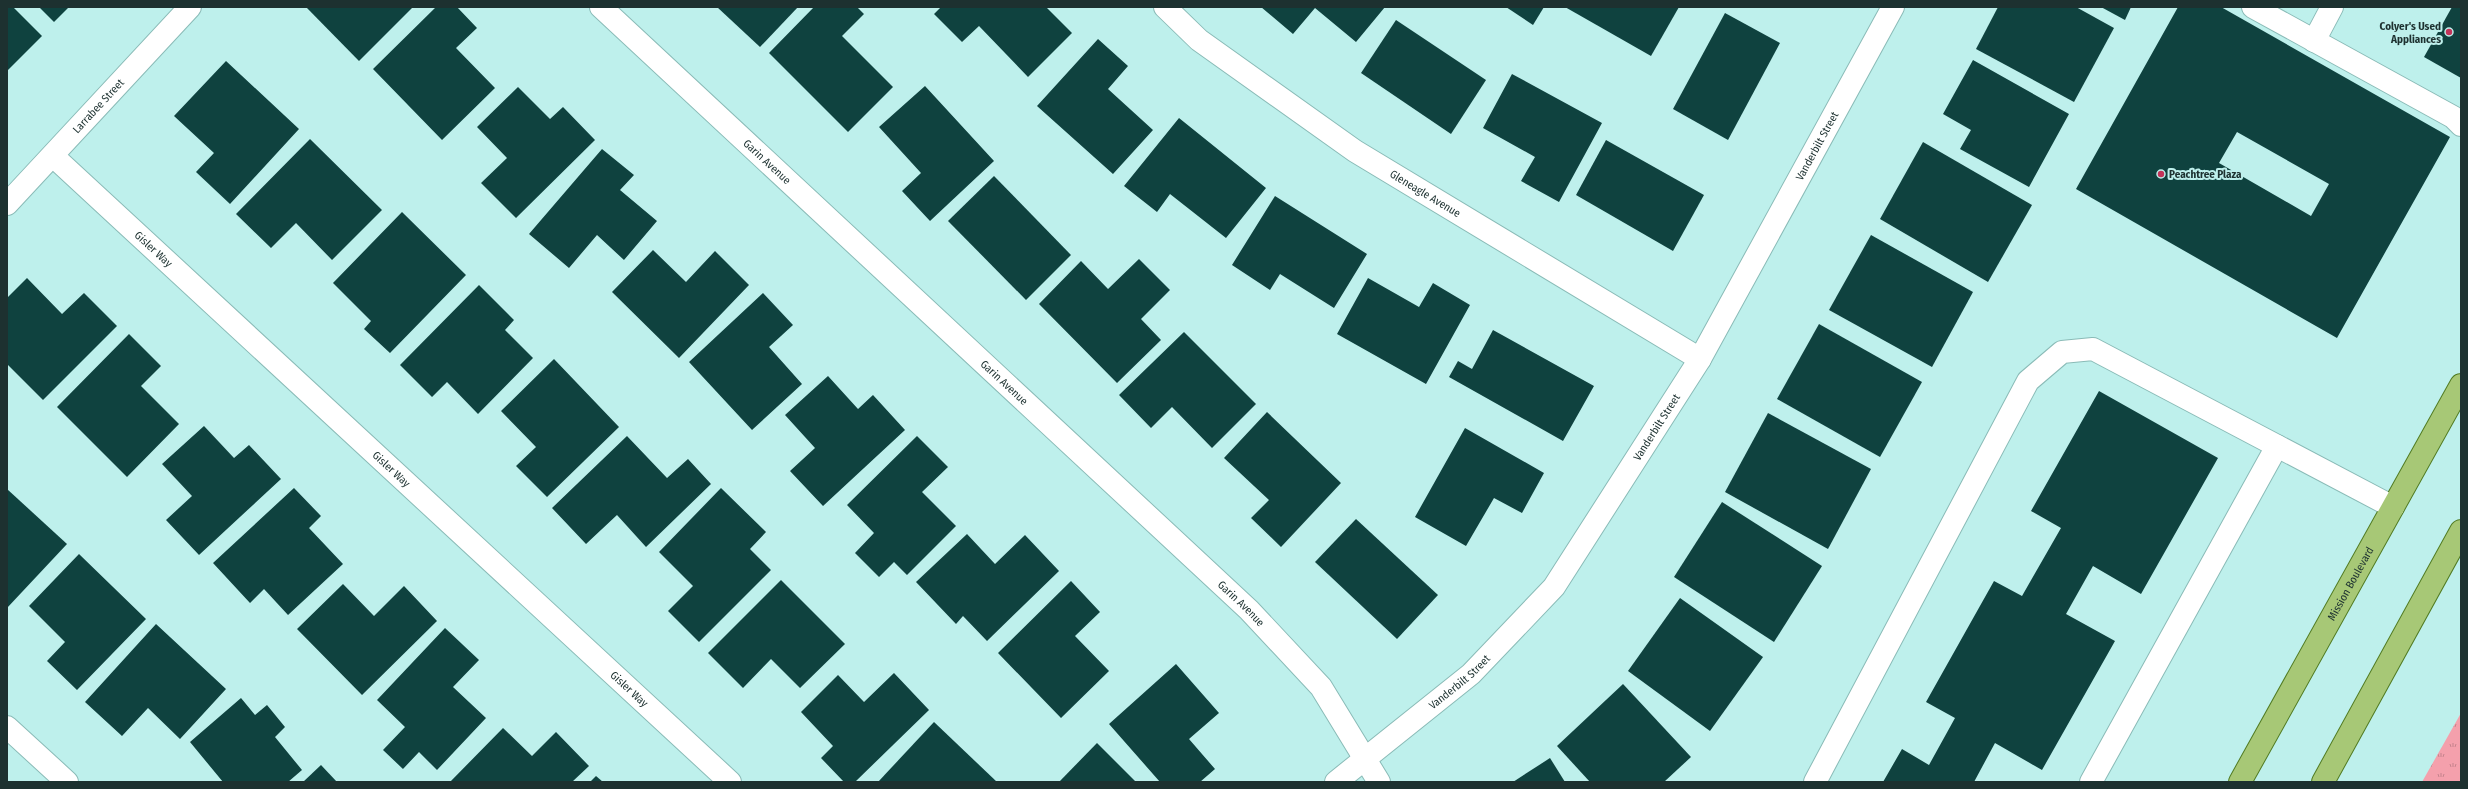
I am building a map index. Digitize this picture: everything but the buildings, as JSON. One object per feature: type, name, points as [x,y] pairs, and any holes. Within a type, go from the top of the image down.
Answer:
[{"type":"main road","name":"Mission Boulevard","points":[[2240,782],[2461,385]]},
{"type":"main road","points":[[2323,782],[2461,531]]},
{"type":"street","name":"Larrabee Street","points":[[7,204],[190,7]]},
{"type":"street","name":"Garin Avenue","points":[[601,7],[1249,610],[1321,687],[1379,782]]},
{"type":"street","name":"Gleneagle Avenue","points":[[1165,7],[1199,40],[1354,151],[1700,359]]},
{"type":"street","name":"Vanderbilt Street","points":[[1336,782],[1471,674],[1554,587],[1700,359],[1893,7]]},
{"type":"street","points":[[2253,7],[2453,117],[2461,125]]},
{"type":"street","points":[[2314,40],[2332,7]]},
{"type":"street","name":"Gisler Way","points":[[53,156],[730,782]]},
{"type":"street","points":[[1815,782],[2028,380],[2062,352],[2093,349],[2393,507]]},
{"type":"street","points":[[2091,782],[2277,446]]},
{"type":"street","points":[[7,727],[67,782]]},
{"type":"green space","points":[[2461,713],[2461,782],[2422,782]]},
{"type":"place","name":"Colyer's Used Appliances","points":[[2449,32]]},
{"type":"place","name":"Peachtree Plaza","points":[[2161,174]]}]
